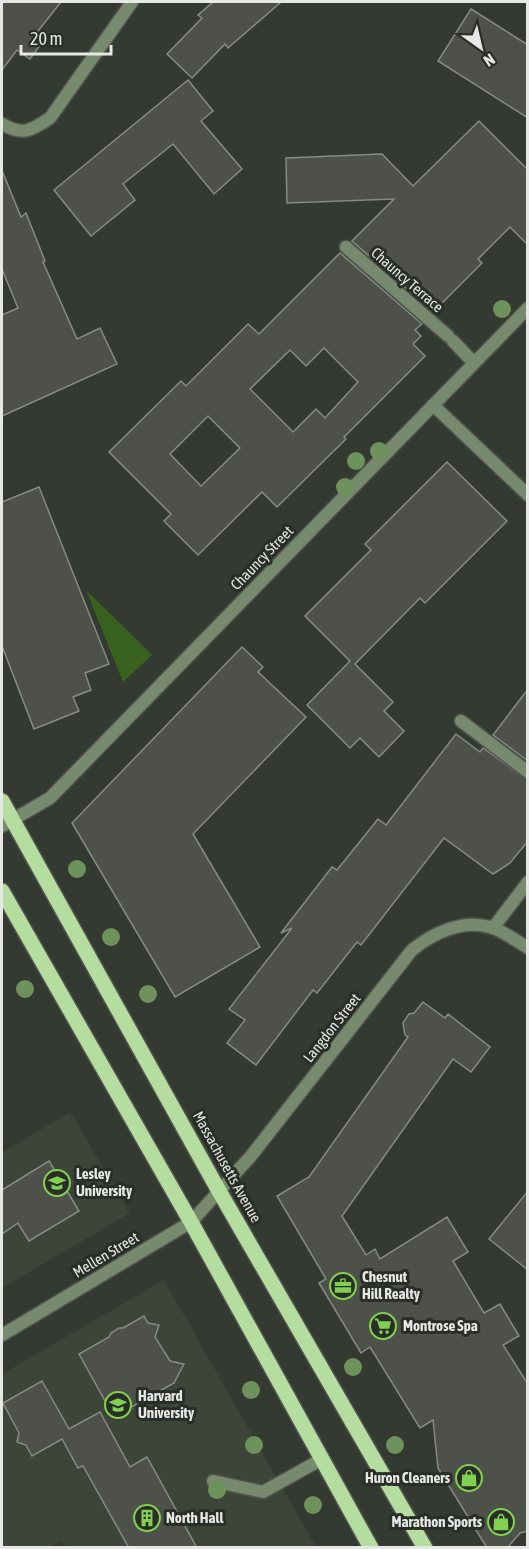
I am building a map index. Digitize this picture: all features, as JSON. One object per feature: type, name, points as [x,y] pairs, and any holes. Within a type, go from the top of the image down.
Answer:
[{"type":"main road","name":"Massachusetts Avenue","points":[[2,801],[7,823],[425,1548]]},
{"type":"main road","points":[[2,891],[191,1222],[371,1548]]},
{"type":"street","points":[[2,124],[14,131],[27,131],[50,118],[132,2]]},
{"type":"street","name":"Chauncy Terrace","points":[[346,247],[450,338],[474,363]]},
{"type":"street","name":"Chauncy Street","points":[[7,823],[50,798],[528,308]]},
{"type":"street","points":[[433,405],[528,495]]},
{"type":"street","points":[[461,721],[528,772]]},
{"type":"street","points":[[493,928],[528,882]]},
{"type":"street","name":"Langdon Street","points":[[219,1191],[251,1156],[412,951],[428,938],[445,930],[479,924],[493,928],[528,948]]},
{"type":"street","name":"Mellen Street","points":[[2,1335],[191,1222],[219,1191]]},
{"type":"street","points":[[213,1481],[263,1492],[322,1459]]},
{"type":"shaded area","name":"Lesley University","points":[[70,1112],[130,1213],[2,1288],[2,1153]]},
{"type":"shaded area","name":"Harvard University","points":[[164,1280],[316,1547],[66,1548],[61,1541],[50,1547],[2,1547],[2,1374]]},
{"type":"green space","points":[[86,590],[152,655],[123,682]]},
{"type":"building","points":[[2,2],[61,2],[38,31],[46,37],[30,59],[17,50],[2,70]]},
{"type":"building","points":[[213,2],[281,2],[228,48],[225,44],[192,78],[167,54],[202,18],[198,15]]},
{"type":"building","points":[[471,9],[528,45],[528,118],[438,61]]},
{"type":"building","points":[[188,80],[213,111],[201,121],[242,169],[214,194],[173,144],[123,184],[135,200],[91,236],[54,190]]},
{"type":"building","points":[[479,121],[528,170],[528,245],[510,227],[478,259],[482,263],[433,312],[352,241],[394,199],[287,203],[286,158],[382,154],[413,186]]},
{"type":"building","points":[[2,173],[21,217],[26,213],[45,261],[43,262],[77,339],[100,328],[117,364],[2,416],[2,315],[18,308],[2,269]]},
{"type":"building","points":[[340,253],[422,324],[415,330],[421,336],[413,344],[425,356],[277,507],[262,492],[198,555],[164,521],[171,514],[109,452],[181,381],[186,386],[248,324],[259,334]],"holes":[[[324,348],[358,382],[325,418],[316,409],[293,432],[250,389],[290,350],[306,366]],[[208,416],[240,448],[201,486],[170,454]]]},
{"type":"building","points":[[447,462],[507,521],[425,603],[420,598],[355,664],[393,702],[384,711],[404,731],[379,757],[360,738],[350,748],[307,705],[350,661],[305,616],[371,550],[365,544]]},
{"type":"building","points":[[39,487],[109,664],[85,673],[91,690],[73,697],[79,711],[34,729],[2,646],[2,502]]},
{"type":"building","points":[[242,647],[263,667],[258,672],[306,717],[193,834],[260,947],[175,997],[72,823]]},
{"type":"building","points":[[528,689],[528,761],[493,735]]},
{"type":"building","points":[[456,734],[480,752],[483,748],[528,780],[528,841],[510,863],[493,874],[444,838],[361,945],[357,942],[317,993],[313,990],[256,1065],[227,1043],[245,1020],[229,1009],[292,928],[281,933],[332,867],[337,870],[378,819],[386,825]]},
{"type":"building","points":[[423,1002],[445,1018],[448,1014],[490,1047],[471,1072],[453,1059],[342,1216],[366,1255],[375,1249],[380,1259],[447,1217],[468,1252],[453,1261],[484,1313],[500,1304],[519,1336],[503,1345],[528,1384],[528,1531],[520,1533],[507,1548],[487,1548],[438,1468],[433,1420],[420,1428],[370,1347],[361,1353],[319,1283],[326,1279],[277,1196],[309,1177],[408,1037],[405,1035],[403,1023],[409,1014],[414,1013]]},
{"type":"building","points":[[49,1161],[79,1211],[29,1241],[18,1223],[2,1234],[2,1190]]},
{"type":"building","points":[[528,1191],[528,1270],[489,1239]]},
{"type":"building","points":[[144,1316],[148,1323],[159,1325],[155,1337],[170,1361],[184,1364],[174,1383],[114,1417],[79,1354],[109,1337],[119,1328]]},
{"type":"building","points":[[42,1381],[69,1429],[100,1412],[130,1467],[147,1457],[197,1548],[129,1548],[83,1466],[78,1468],[62,1439],[32,1456],[26,1445],[17,1442],[19,1433],[3,1403]]},
{"type":"place","name":"Lesley University","points":[[57,1183]]},
{"type":"place","name":"Chesnut Hill Realty","points":[[343,1286]]},
{"type":"place","name":"Montrose Spa","points":[[383,1326]]},
{"type":"place","name":"Harvard University","points":[[118,1405]]},
{"type":"place","name":"Huron Cleaners","points":[[469,1478]]},
{"type":"place","name":"North Hall","points":[[147,1518]]},
{"type":"place","name":"Marathon Sports","points":[[501,1522]]}]
